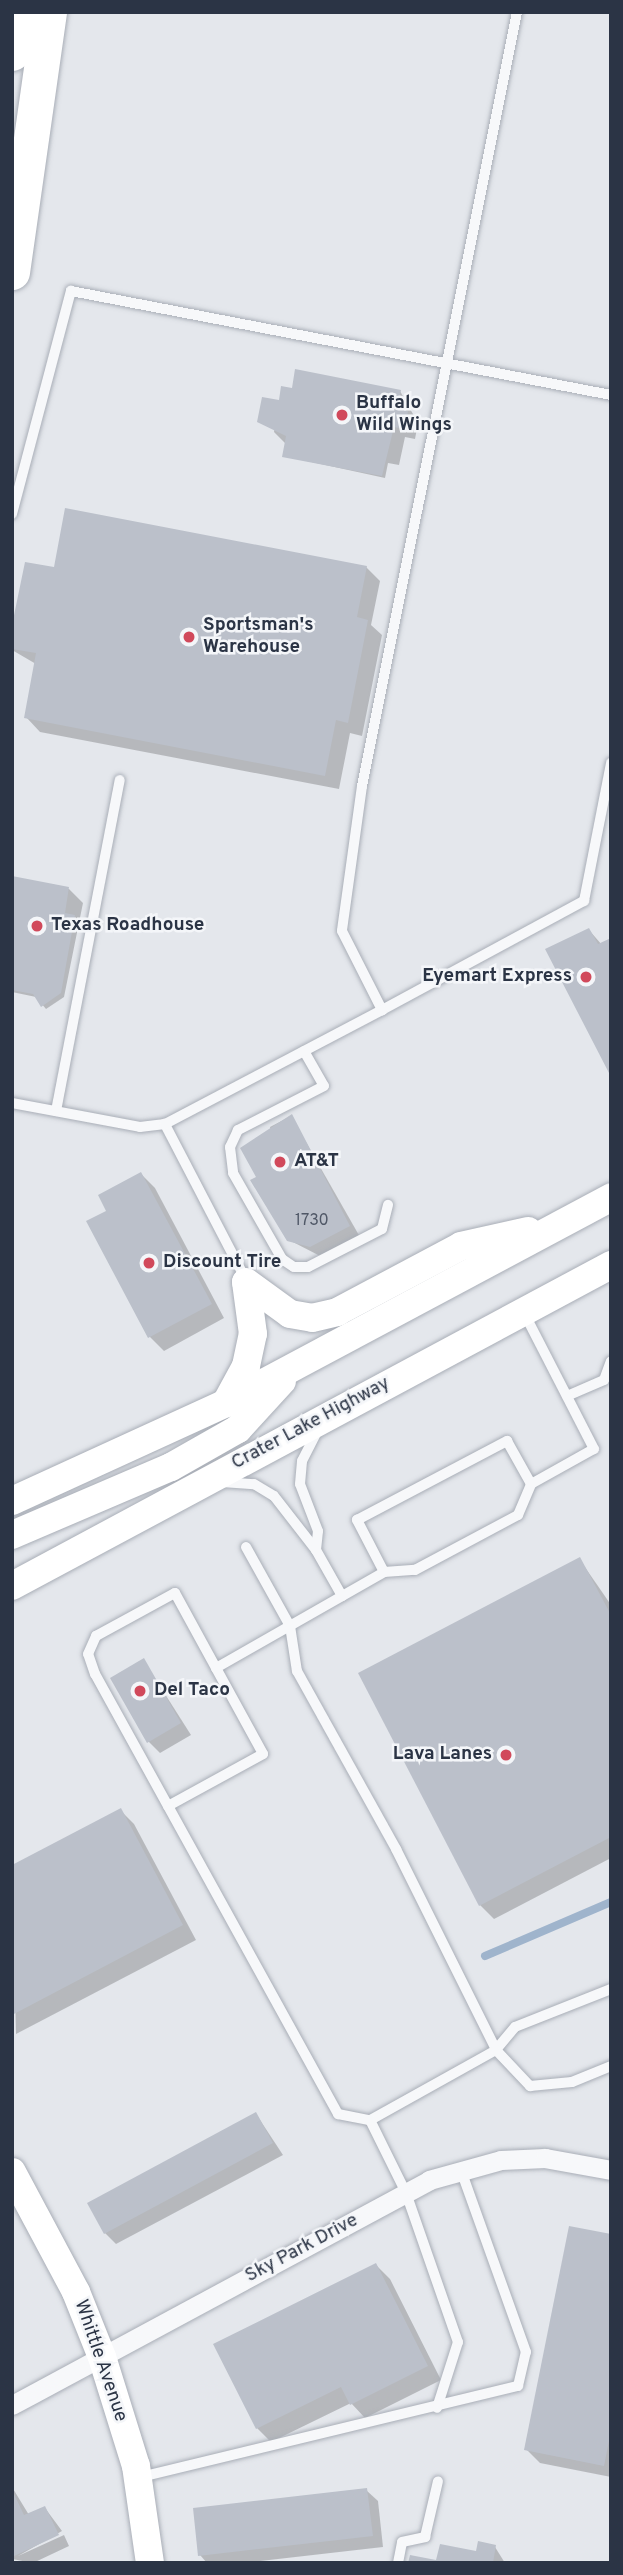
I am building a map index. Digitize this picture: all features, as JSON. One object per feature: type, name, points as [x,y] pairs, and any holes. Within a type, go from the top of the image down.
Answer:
[{"type":"highway","points":[[12,53],[17,12]]},
{"type":"highway","points":[[12,272],[49,12]]},
{"type":"main road","points":[[12,1500],[226,1403],[611,1197]]},
{"type":"main road","points":[[246,1282],[290,1314],[313,1318],[337,1312],[461,1245],[560,1224]]},
{"type":"main road","name":"Crater Lake Highway","points":[[12,1586],[611,1265]]},
{"type":"main road","points":[[226,1403],[246,1366],[253,1334],[246,1282]]},
{"type":"main road","points":[[12,1535],[172,1467],[238,1429],[296,1366]]},
{"type":"main road","name":"Whittle Avenue","points":[[12,2172],[76,2292],[102,2357],[137,2478],[150,2563]]},
{"type":"street","name":"Sky Park Drive","points":[[12,2405],[406,2193],[461,2169],[545,2158],[611,2170]]},
{"type":"lane","points":[[382,1010],[342,931],[362,786],[517,12]]},
{"type":"lane","points":[[12,514],[71,291],[611,395]]},
{"type":"lane","points":[[12,1103],[140,1127],[165,1124],[584,901],[611,763]]},
{"type":"lane","points":[[56,1111],[120,780]]},
{"type":"lane","points":[[304,1051],[324,1086],[238,1130],[230,1147],[233,1173],[282,1259],[294,1267],[308,1267],[382,1229],[388,1205]]},
{"type":"lane","points":[[165,1124],[246,1282]]},
{"type":"lane","points":[[216,1668],[384,1572],[415,1570],[518,1515],[531,1484],[594,1449],[523,1311]]},
{"type":"lane","points":[[567,1396],[609,1380],[611,1361]]},
{"type":"lane","points":[[316,1550],[318,1531],[300,1484],[302,1461],[328,1416]]},
{"type":"lane","points":[[384,1572],[358,1520],[507,1441],[531,1484]]},
{"type":"lane","points":[[204,1481],[254,1484],[274,1496],[316,1550],[342,1596]]},
{"type":"lane","points":[[246,1547],[290,1626],[297,1671],[396,1849],[496,2050],[530,2086],[572,2082],[611,2066]]},
{"type":"lane","points":[[168,1806],[263,1754],[176,1593],[96,1636],[88,1654],[168,1806],[338,2114],[370,2120],[496,2050],[515,2027],[611,1989]]},
{"type":"lane","points":[[370,2120],[406,2193],[458,2342],[437,2408]]},
{"type":"lane","points":[[137,2478],[437,2408],[518,2386],[526,2352],[461,2169]]},
{"type":"lane","points":[[398,2563],[402,2542],[425,2537],[438,2481]]},
{"type":"building","name":"Buffalo Wild Wings","points":[[295,369],[401,390],[397,409],[408,411],[405,429],[394,427],[382,476],[282,457],[286,436],[257,422],[262,397],[279,400],[281,386],[292,388]]},
{"type":"building","name":"Sportsman's Warehouse","points":[[65,508],[367,566],[357,617],[368,620],[348,723],[336,720],[325,776],[24,718],[36,653],[12,649],[12,625],[25,562],[54,567]]},
{"type":"building","name":"Texas Roadhouse","points":[[12,876],[69,887],[65,913],[75,915],[61,993],[41,1007],[33,994],[12,990]]},
{"type":"building","name":"Eyemart Express","points":[[589,928],[598,944],[611,938],[609,1073],[545,949]]},
{"type":"building","points":[[292,1114],[350,1226],[310,1247],[287,1241],[250,1180],[256,1177],[240,1148]]},
{"type":"building","name":"Discount Tire","points":[[141,1172],[212,1304],[148,1338],[86,1221],[106,1211],[98,1195]]},
{"type":"building","name":"Lava Lanes","points":[[580,1557],[611,1615],[611,1837],[479,1906],[358,1673]]},
{"type":"building","points":[[144,1658],[181,1723],[147,1743],[110,1678]]},
{"type":"building","points":[[121,1808],[183,1925],[12,2015],[12,1865]]},
{"type":"building","points":[[256,2112],[273,2143],[104,2234],[87,2203]]},
{"type":"building","points":[[569,2226],[611,2234],[611,2431],[604,2466],[524,2450]]},
{"type":"building","points":[[376,2263],[428,2366],[350,2405],[341,2387],[256,2429],[213,2344]]},
{"type":"building","points":[[367,2488],[373,2536],[198,2556],[193,2508]]},
{"type":"building","points":[[12,2490],[24,2515],[45,2506],[59,2535],[12,2557]]},
{"type":"building","points":[[478,2541],[496,2545],[493,2563],[408,2563],[410,2555],[436,2560],[440,2544],[476,2551]]},
{"type":"waterway","points":[[485,1956],[611,1902]]},
{"type":"place","name":"Buffalo Wild Wings","points":[[342,415]]},
{"type":"place","name":"Sportsman's Warehouse","points":[[189,637]]},
{"type":"place","name":"Texas Roadhouse","points":[[37,926]]},
{"type":"place","name":"Eyemart Express","points":[[586,977]]},
{"type":"place","name":"AT&T","points":[[280,1162]]},
{"type":"place","name":"Discount Tire","points":[[149,1263]]},
{"type":"place","name":"Del Taco","points":[[140,1691]]},
{"type":"place","name":"Lava Lanes","points":[[506,1755]]}]
